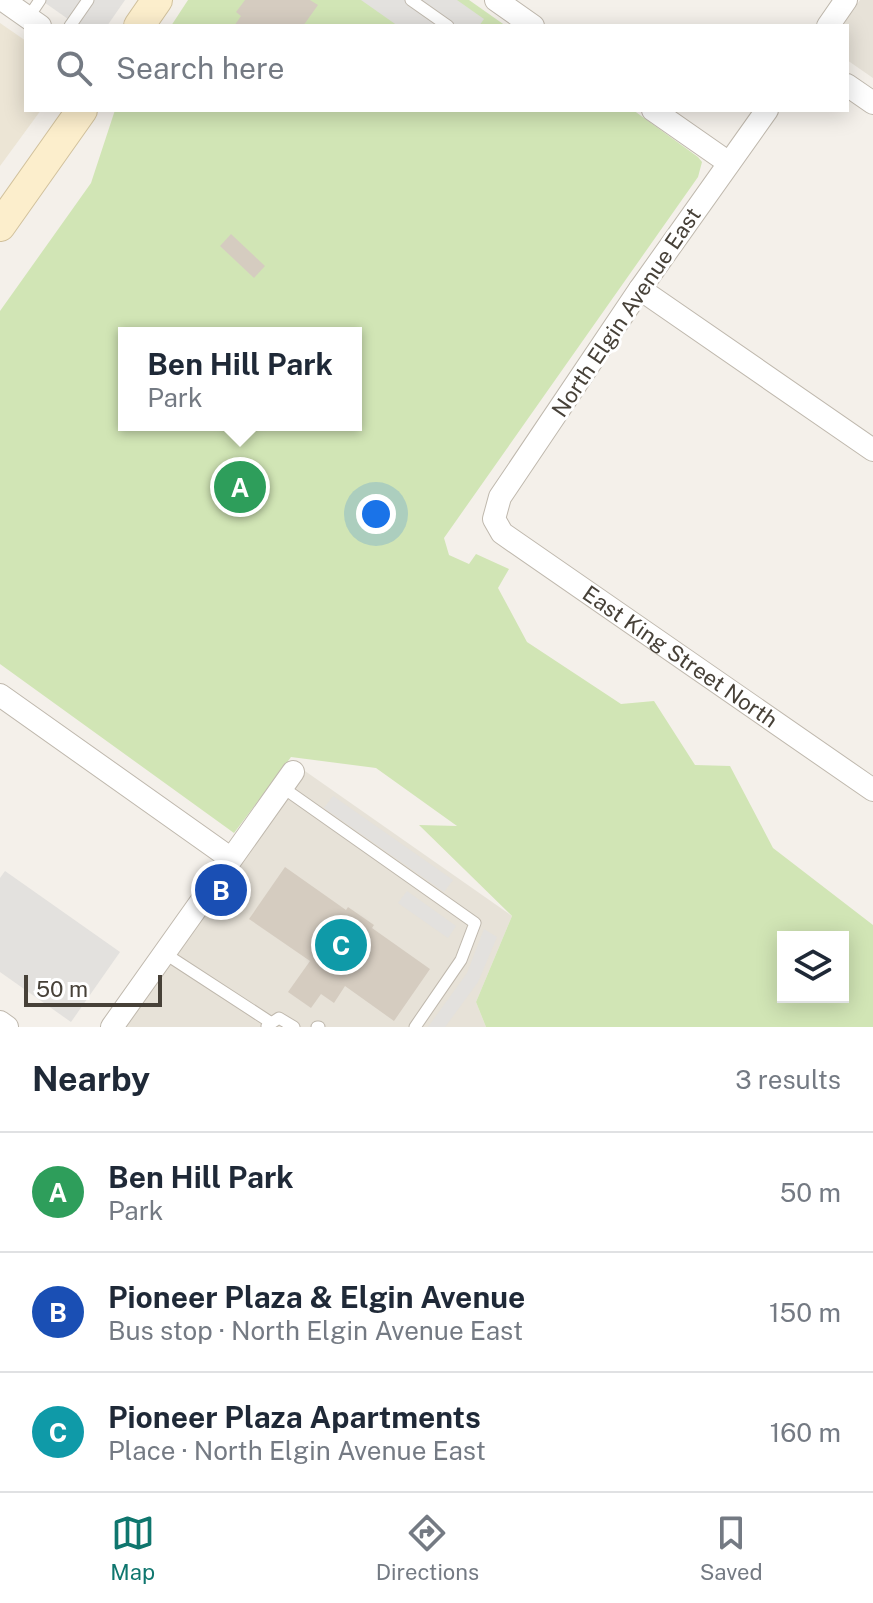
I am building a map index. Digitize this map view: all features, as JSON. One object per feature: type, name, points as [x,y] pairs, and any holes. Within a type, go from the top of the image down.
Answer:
[{"type":"main road","points":[[140,24],[157,0]]},
{"type":"main road","points":[[0,226],[81,112]]},
{"type":"street","points":[[3,0],[36,15]]},
{"type":"street","points":[[496,0],[520,16]]},
{"type":"street","points":[[829,24],[846,0]]},
{"type":"street","points":[[849,86],[873,103]]},
{"type":"street","points":[[656,112],[729,163]]},
{"type":"street","name":"North Elgin Avenue East","points":[[494,519],[500,497],[640,289],[766,112]]},
{"type":"street","points":[[640,289],[873,450]]},
{"type":"street","name":"East King Street North","points":[[494,519],[502,533],[873,790]]},
{"type":"street","points":[[0,695],[230,858]]},
{"type":"street","points":[[112,1027],[288,780]]},
{"type":"street","points":[[0,1022],[7,1027]]},
{"type":"lane","points":[[71,24],[88,0]]},
{"type":"lane","points":[[411,0],[445,24]]},
{"type":"lane","points":[[288,780],[475,923],[461,960],[415,1027]]},
{"type":"lane","points":[[164,953],[268,1024],[284,1018],[294,1027]]},
{"type":"shaded area","points":[[41,0],[125,0],[108,24],[75,24]]},
{"type":"shaded area","points":[[361,0],[457,0],[484,19],[480,24],[395,24]]},
{"type":"shaded area","points":[[860,0],[873,0],[873,78],[849,61],[849,24],[843,24]]},
{"type":"shaded area","points":[[0,23],[24,40],[24,112],[40,112],[0,166]]},
{"type":"shaded area","points":[[305,771],[512,916],[476,1002],[486,1027],[126,1027]]},
{"type":"shaded area","points":[[333,796],[453,880],[444,892],[324,808]]},
{"type":"shaded area","points":[[5,871],[120,952],[71,1022],[0,972],[0,878]]},
{"type":"shaded area","points":[[407,891],[456,926],[448,938],[398,903]]},
{"type":"shaded area","points":[[484,929],[497,937],[478,982],[445,1027],[428,1027],[467,973]]},
{"type":"green space","points":[[188,0],[469,0],[503,24],[172,24]]},
{"type":"green space","points":[[114,112],[636,112],[698,157],[702,162],[698,177],[444,538],[449,555],[469,564],[476,554],[509,569],[498,588],[527,642],[621,704],[654,701],[695,765],[730,766],[773,848],[873,925],[873,1027],[486,1027],[476,1002],[512,916],[419,825],[457,826],[376,768],[291,757],[234,833],[0,664],[0,311],[91,183]]},
{"type":"building","points":[[245,0],[310,0],[318,5],[304,24],[235,24],[241,16],[236,12]]},
{"type":"building","points":[[231,234],[265,266],[254,278],[220,246]]},
{"type":"building","points":[[285,867],[346,910],[348,907],[374,925],[372,928],[430,969],[394,1021],[345,986],[334,1003],[321,994],[311,1008],[288,992],[310,961],[249,919]]},
{"type":"place","name":"Ben Hill Park","points":[[240,487]]},
{"type":"place","name":"Pioneer Plaza & Elgin Avenue","points":[[221,890]]},
{"type":"place","name":"Pioneer Plaza Apartments","points":[[341,945]]}]
